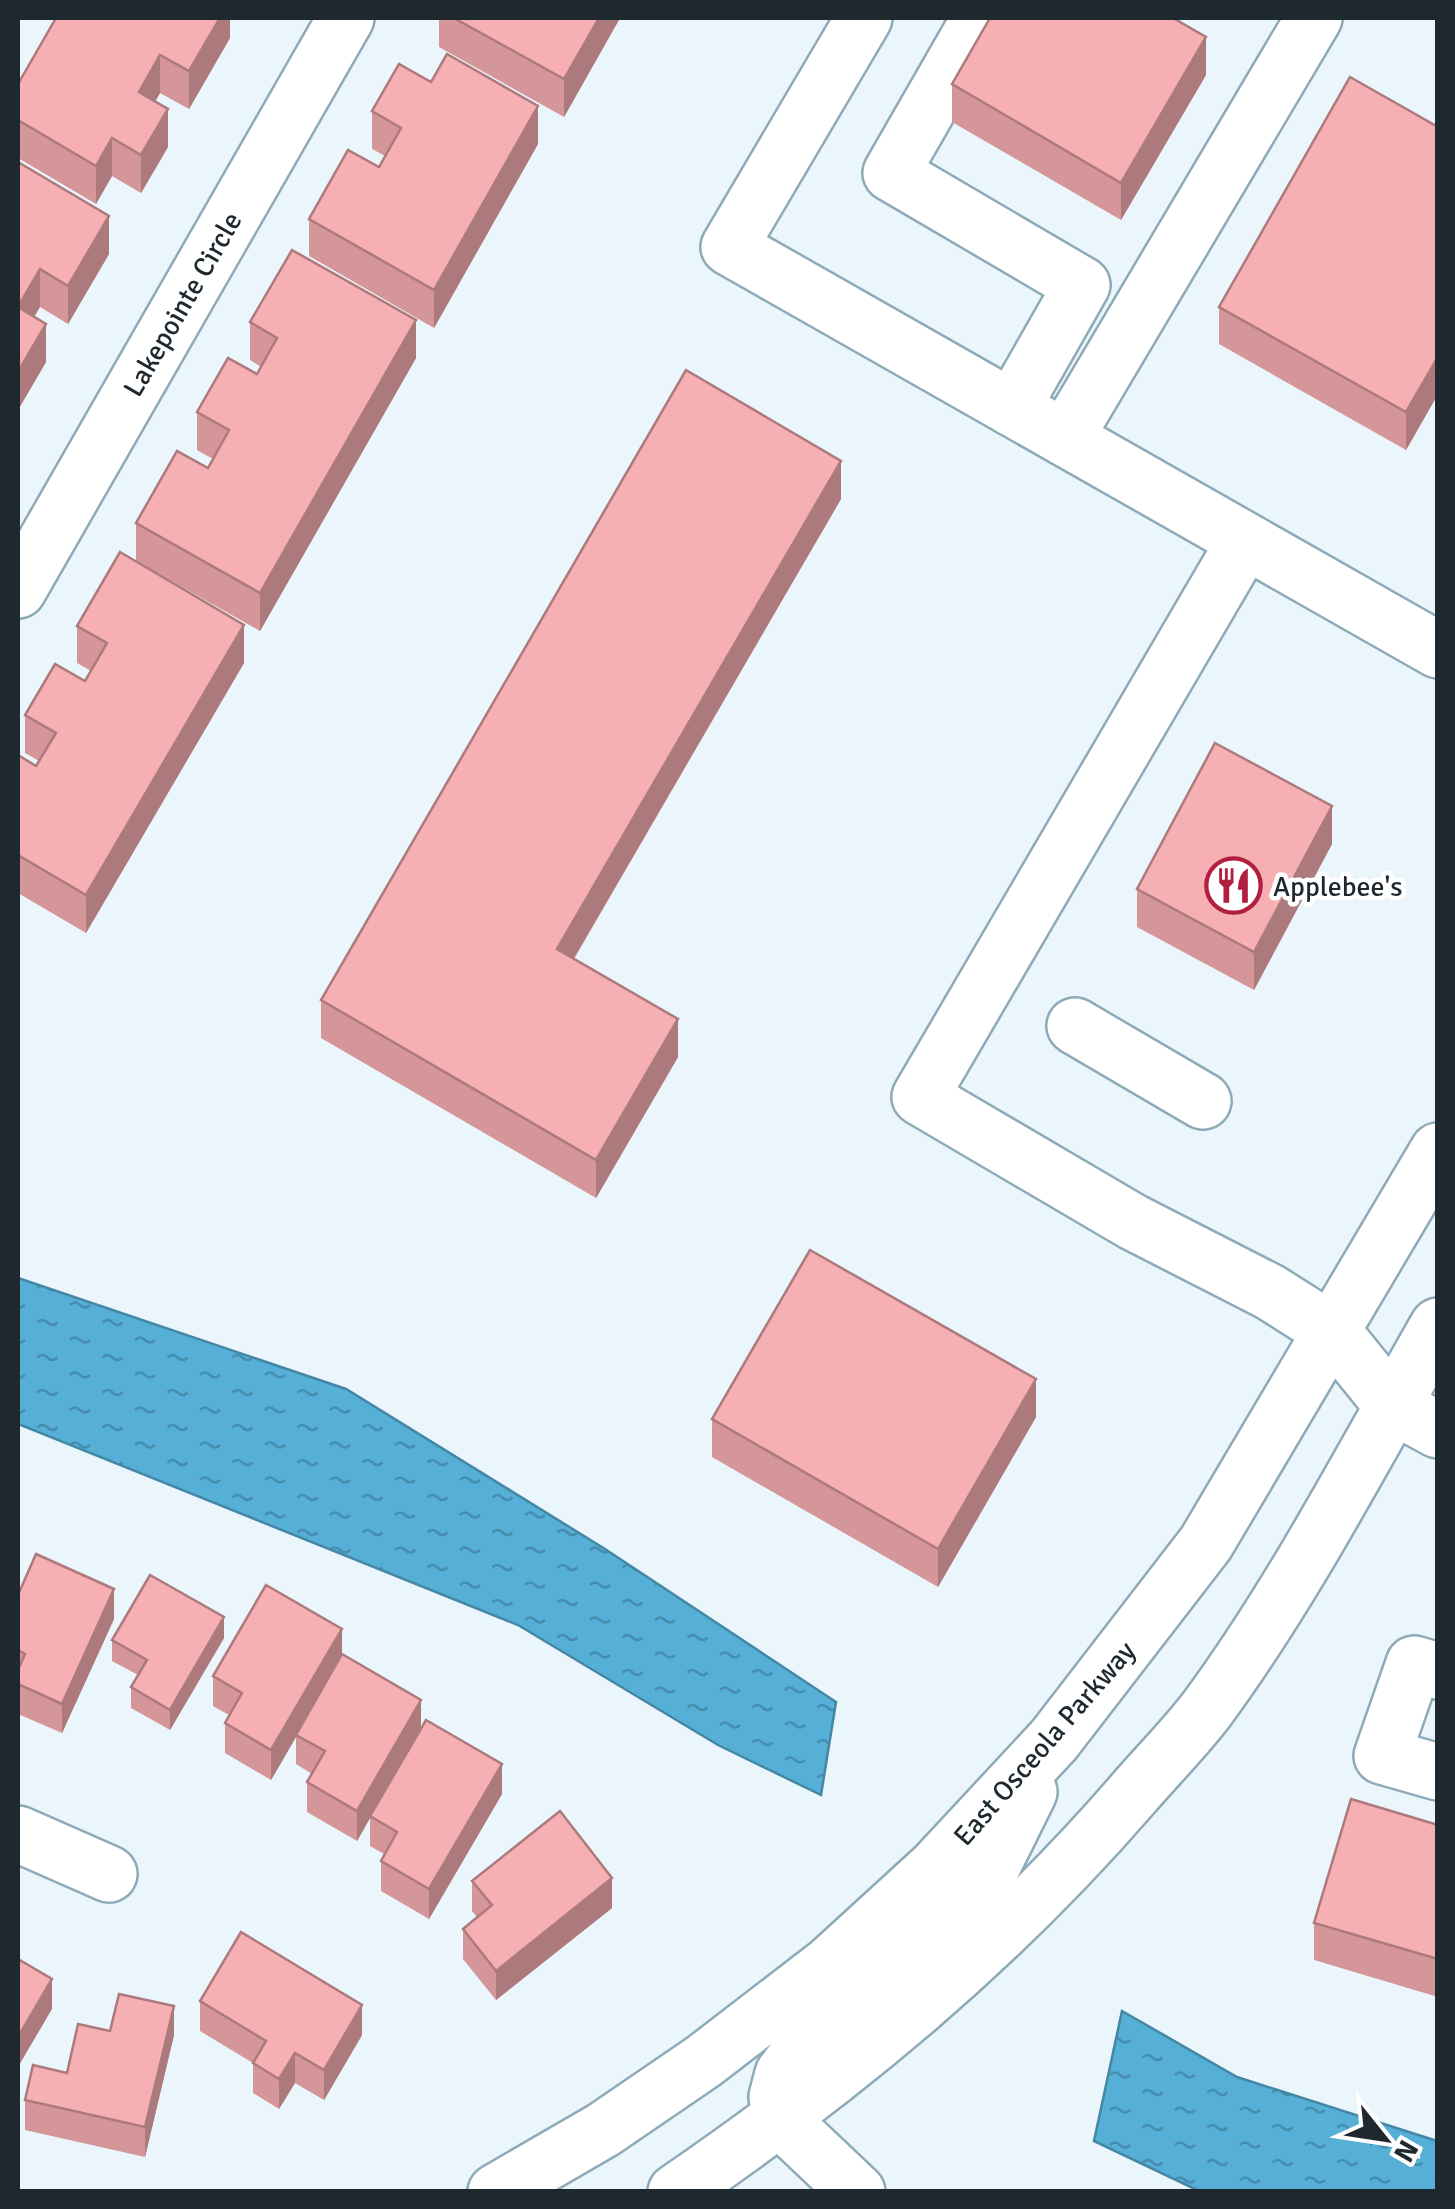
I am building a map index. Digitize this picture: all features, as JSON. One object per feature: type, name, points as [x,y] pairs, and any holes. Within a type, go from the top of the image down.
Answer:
[{"type":"main road","name":"Lakepointe Circle","points":[[18,590],[346,18]]},
{"type":"main road","points":[[864,18],[729,247],[1438,650]]},
{"type":"main road","points":[[980,18],[890,173],[1082,285],[1012,408]]},
{"type":"main road","points":[[1065,438],[1308,27]]},
{"type":"main road","points":[[1245,541],[920,1096],[1133,1222],[1270,1292],[1333,1332],[1415,1418]]},
{"type":"main road","points":[[1075,1026],[1203,1101]]},
{"type":"main road","name":"East Osceola Parkway","points":[[496,2192],[603,2130],[690,2071],[830,1964],[936,1868],[1054,1740],[1206,1543],[1438,1150]]},
{"type":"main road","points":[[676,2192],[780,2120],[946,1987],[1085,1849],[1206,1710],[1295,1576],[1415,1418],[1438,1326]]},
{"type":"main road","points":[[1438,1671],[1414,1664],[1382,1756],[1438,1772]]},
{"type":"main road","points":[[857,2192],[780,2120],[777,2097],[783,2074],[809,2038],[986,1879],[1054,1740]]},
{"type":"main road","points":[[18,1834],[109,1874]]},
{"type":"water","points":[[18,1278],[346,1389],[605,1549],[836,1702],[821,1795],[718,1745],[518,1625],[18,1424]]},
{"type":"water","points":[[1122,2011],[1237,2077],[1437,2141],[1437,2191],[1199,2191],[1094,2141]]},
{"type":"building","points":[[56,18],[220,18],[189,71],[160,55],[139,92],[168,109],[141,155],[112,138],[96,166],[18,120],[18,84]]},
{"type":"building","points":[[454,18],[599,18],[564,79]]},
{"type":"building","points":[[990,18],[1173,18],[1206,37],[1121,183],[952,84]]},
{"type":"building","points":[[447,54],[538,106],[434,290],[309,219],[348,150],[379,167],[401,128],[372,111],[399,64],[431,82]]},
{"type":"building","points":[[1350,77],[1438,127],[1438,357],[1406,412],[1219,307]]},
{"type":"building","points":[[18,162],[109,216],[68,286],[40,269],[18,307]]},
{"type":"building","points":[[292,250],[416,320],[260,593],[136,523],[177,451],[208,468],[229,430],[197,412],[228,358],[257,374],[277,338],[250,322]]},
{"type":"building","points":[[18,307],[46,324],[18,372]]},
{"type":"building","points":[[686,370],[841,461],[557,949],[678,1019],[596,1160],[321,1000]]},
{"type":"building","points":[[120,552],[244,625],[86,895],[18,855],[18,755],[36,766],[56,733],[25,715],[55,664],[85,681],[107,643],[77,626]]},
{"type":"building","name":"Applebee's","points":[[1215,743],[1332,806],[1254,952],[1137,889]]},
{"type":"building","points":[[810,1250],[1036,1379],[938,1549],[712,1419]]},
{"type":"building","points":[[36,1554],[114,1589],[62,1704],[18,1684],[18,1670],[25,1654],[18,1650],[18,1595]]},
{"type":"building","points":[[150,1575],[224,1617],[170,1710],[131,1687],[147,1660],[112,1640]]},
{"type":"building","points":[[266,1585],[342,1629],[271,1750],[225,1723],[242,1693],[213,1676]]},
{"type":"building","points":[[342,1654],[421,1700],[357,1811],[307,1782],[325,1751],[296,1735]]},
{"type":"building","points":[[426,1720],[502,1764],[429,1889],[381,1861],[397,1832],[370,1816]]},
{"type":"building","points":[[1351,1799],[1438,1825],[1438,1959],[1314,1923]]},
{"type":"building","points":[[560,1811],[612,1878],[496,1971],[463,1929],[492,1905],[472,1881]]},
{"type":"building","points":[[241,1932],[362,2005],[324,2070],[295,2053],[279,2079],[253,2063],[266,2041],[200,2001]]},
{"type":"building","points":[[18,1959],[52,1979],[18,2037]]},
{"type":"building","points":[[119,1994],[174,2006],[145,2127],[25,2100],[33,2065],[67,2073],[78,2024],[110,2031]]},
{"type":"place","name":"Applebee's","points":[[1234,886]]}]
